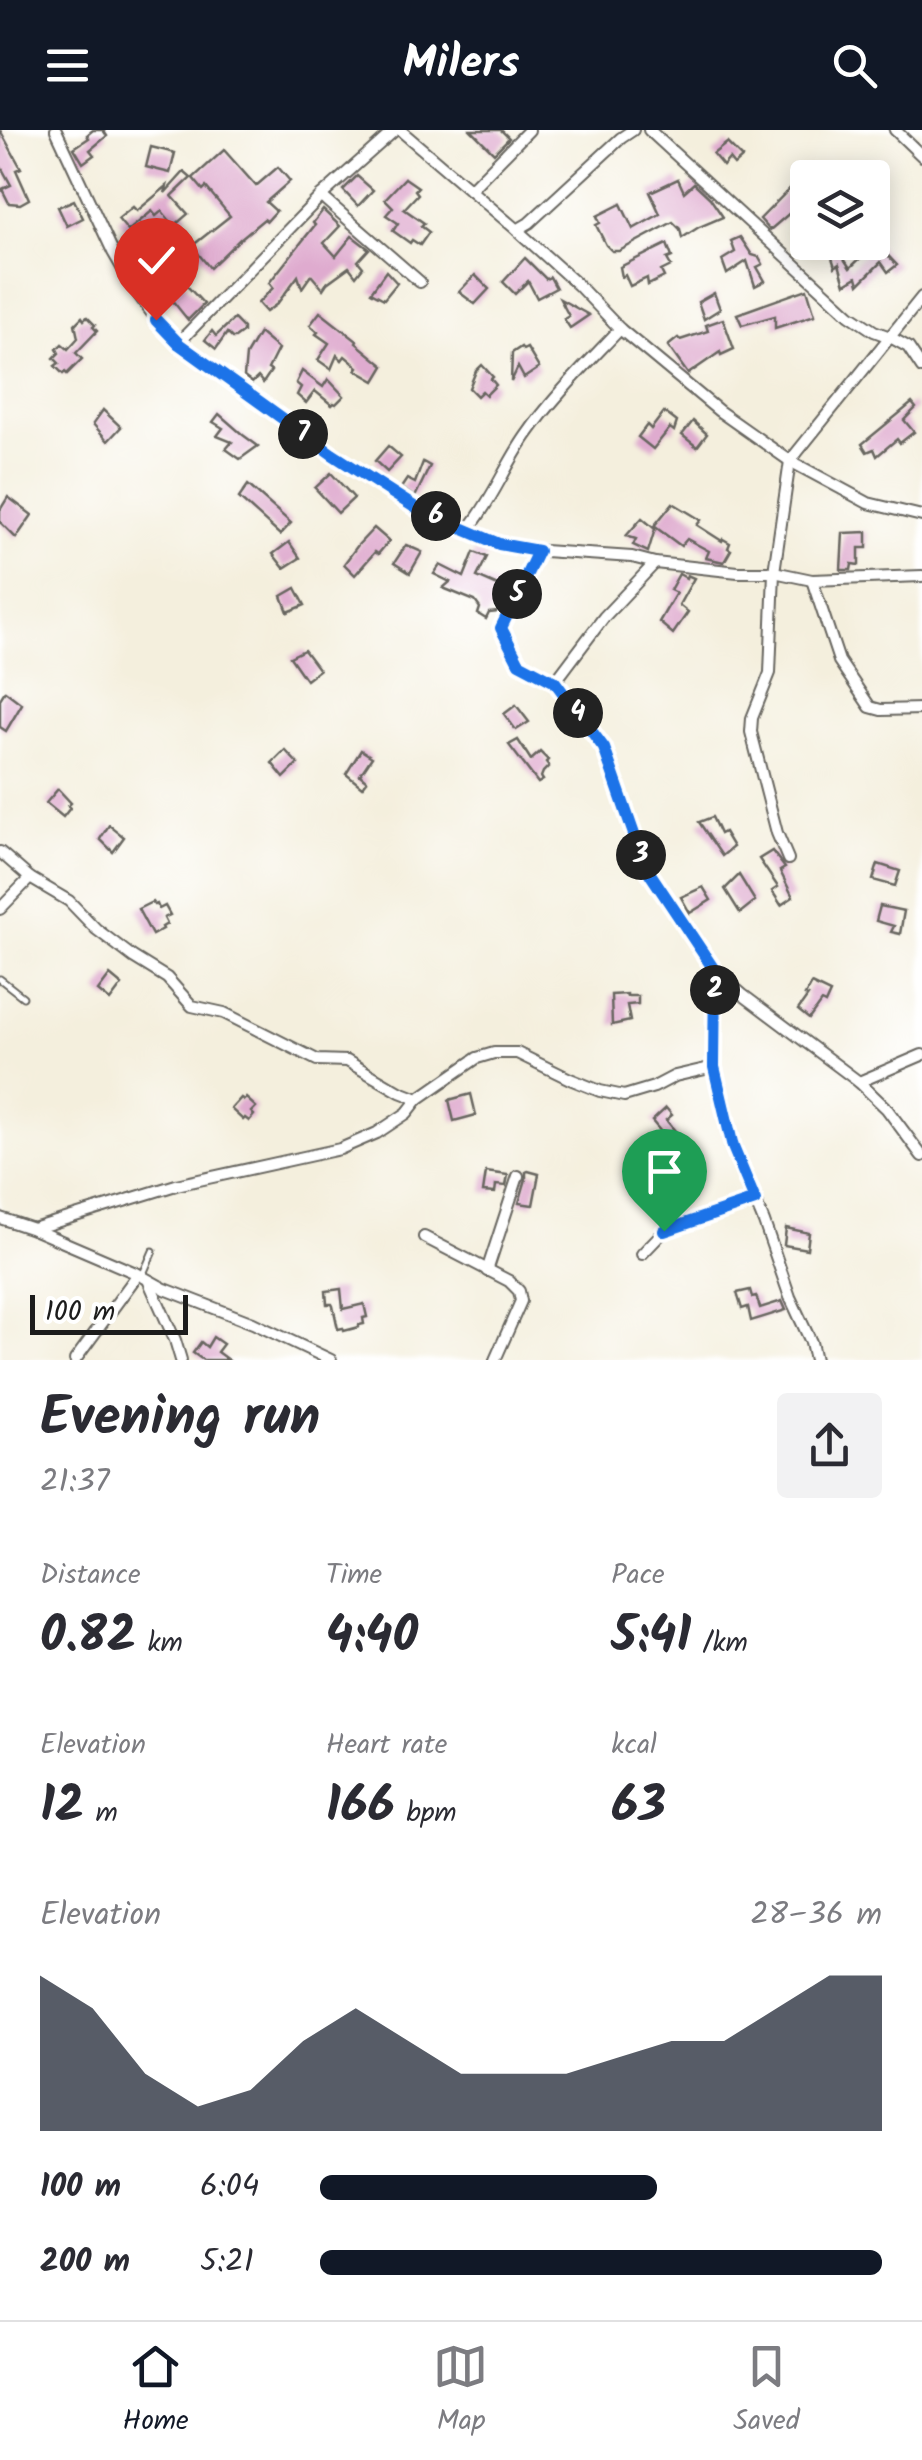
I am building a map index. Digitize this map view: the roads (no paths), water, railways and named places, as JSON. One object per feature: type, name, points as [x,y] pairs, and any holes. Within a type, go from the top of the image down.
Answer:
[{"type":"street","points":[[56,130],[120,264],[156,320],[179,344],[332,454],[419,510],[499,544],[538,551],[632,557],[738,572],[774,572],[812,580],[922,576]]},
{"type":"street","points":[[179,344],[320,196],[398,130],[414,134],[470,190],[578,285],[620,329],[719,411],[790,460],[868,503],[922,516]]},
{"type":"street","points":[[470,190],[529,130]]},
{"type":"street","points":[[517,230],[633,130]]},
{"type":"street","points":[[649,130],[850,314],[908,347],[922,368]]},
{"type":"street","points":[[895,130],[922,156]]},
{"type":"street","points":[[320,196],[420,282]]},
{"type":"street","points":[[788,859],[777,833],[751,732],[752,718],[770,673],[774,572],[790,460],[922,297]]},
{"type":"street","points":[[468,530],[526,436],[620,329]]},
{"type":"street","points":[[538,551],[501,628],[519,663],[555,682],[604,748],[645,866],[715,971],[858,1082],[887,1109],[922,1156]]},
{"type":"street","points":[[555,682],[604,617],[655,562]]},
{"type":"street","points":[[812,580],[839,661],[870,707],[922,710]]},
{"type":"street","points":[[0,852],[30,878],[69,900],[96,929],[166,978],[192,1006],[224,1013],[316,1060],[347,1061],[418,1100]]},
{"type":"street","points":[[0,909],[30,878]]},
{"type":"street","points":[[715,971],[714,1067],[733,1147],[790,1296],[812,1342],[815,1360]]},
{"type":"street","points":[[33,1229],[176,1185],[340,1150],[390,1125],[477,1058],[494,1052],[517,1053],[570,1079],[624,1096],[675,1076],[714,1067]]},
{"type":"street","points":[[858,1082],[922,1055]]},
{"type":"street","points":[[488,1270],[518,1176]]},
{"type":"street","points":[[642,1254],[664,1231],[755,1200]]},
{"type":"street","points":[[0,1218],[253,1323],[330,1360]]},
{"type":"street","points":[[424,1236],[508,1281],[519,1292],[521,1301],[494,1360]]},
{"type":"street","points":[[75,1360],[143,1277]]},
{"type":"street","points":[[143,1277],[181,1360]]},
{"type":"lane","points":[[0,979],[23,997]]},
{"type":"lane","points":[[143,1277],[154,1251]]}]
